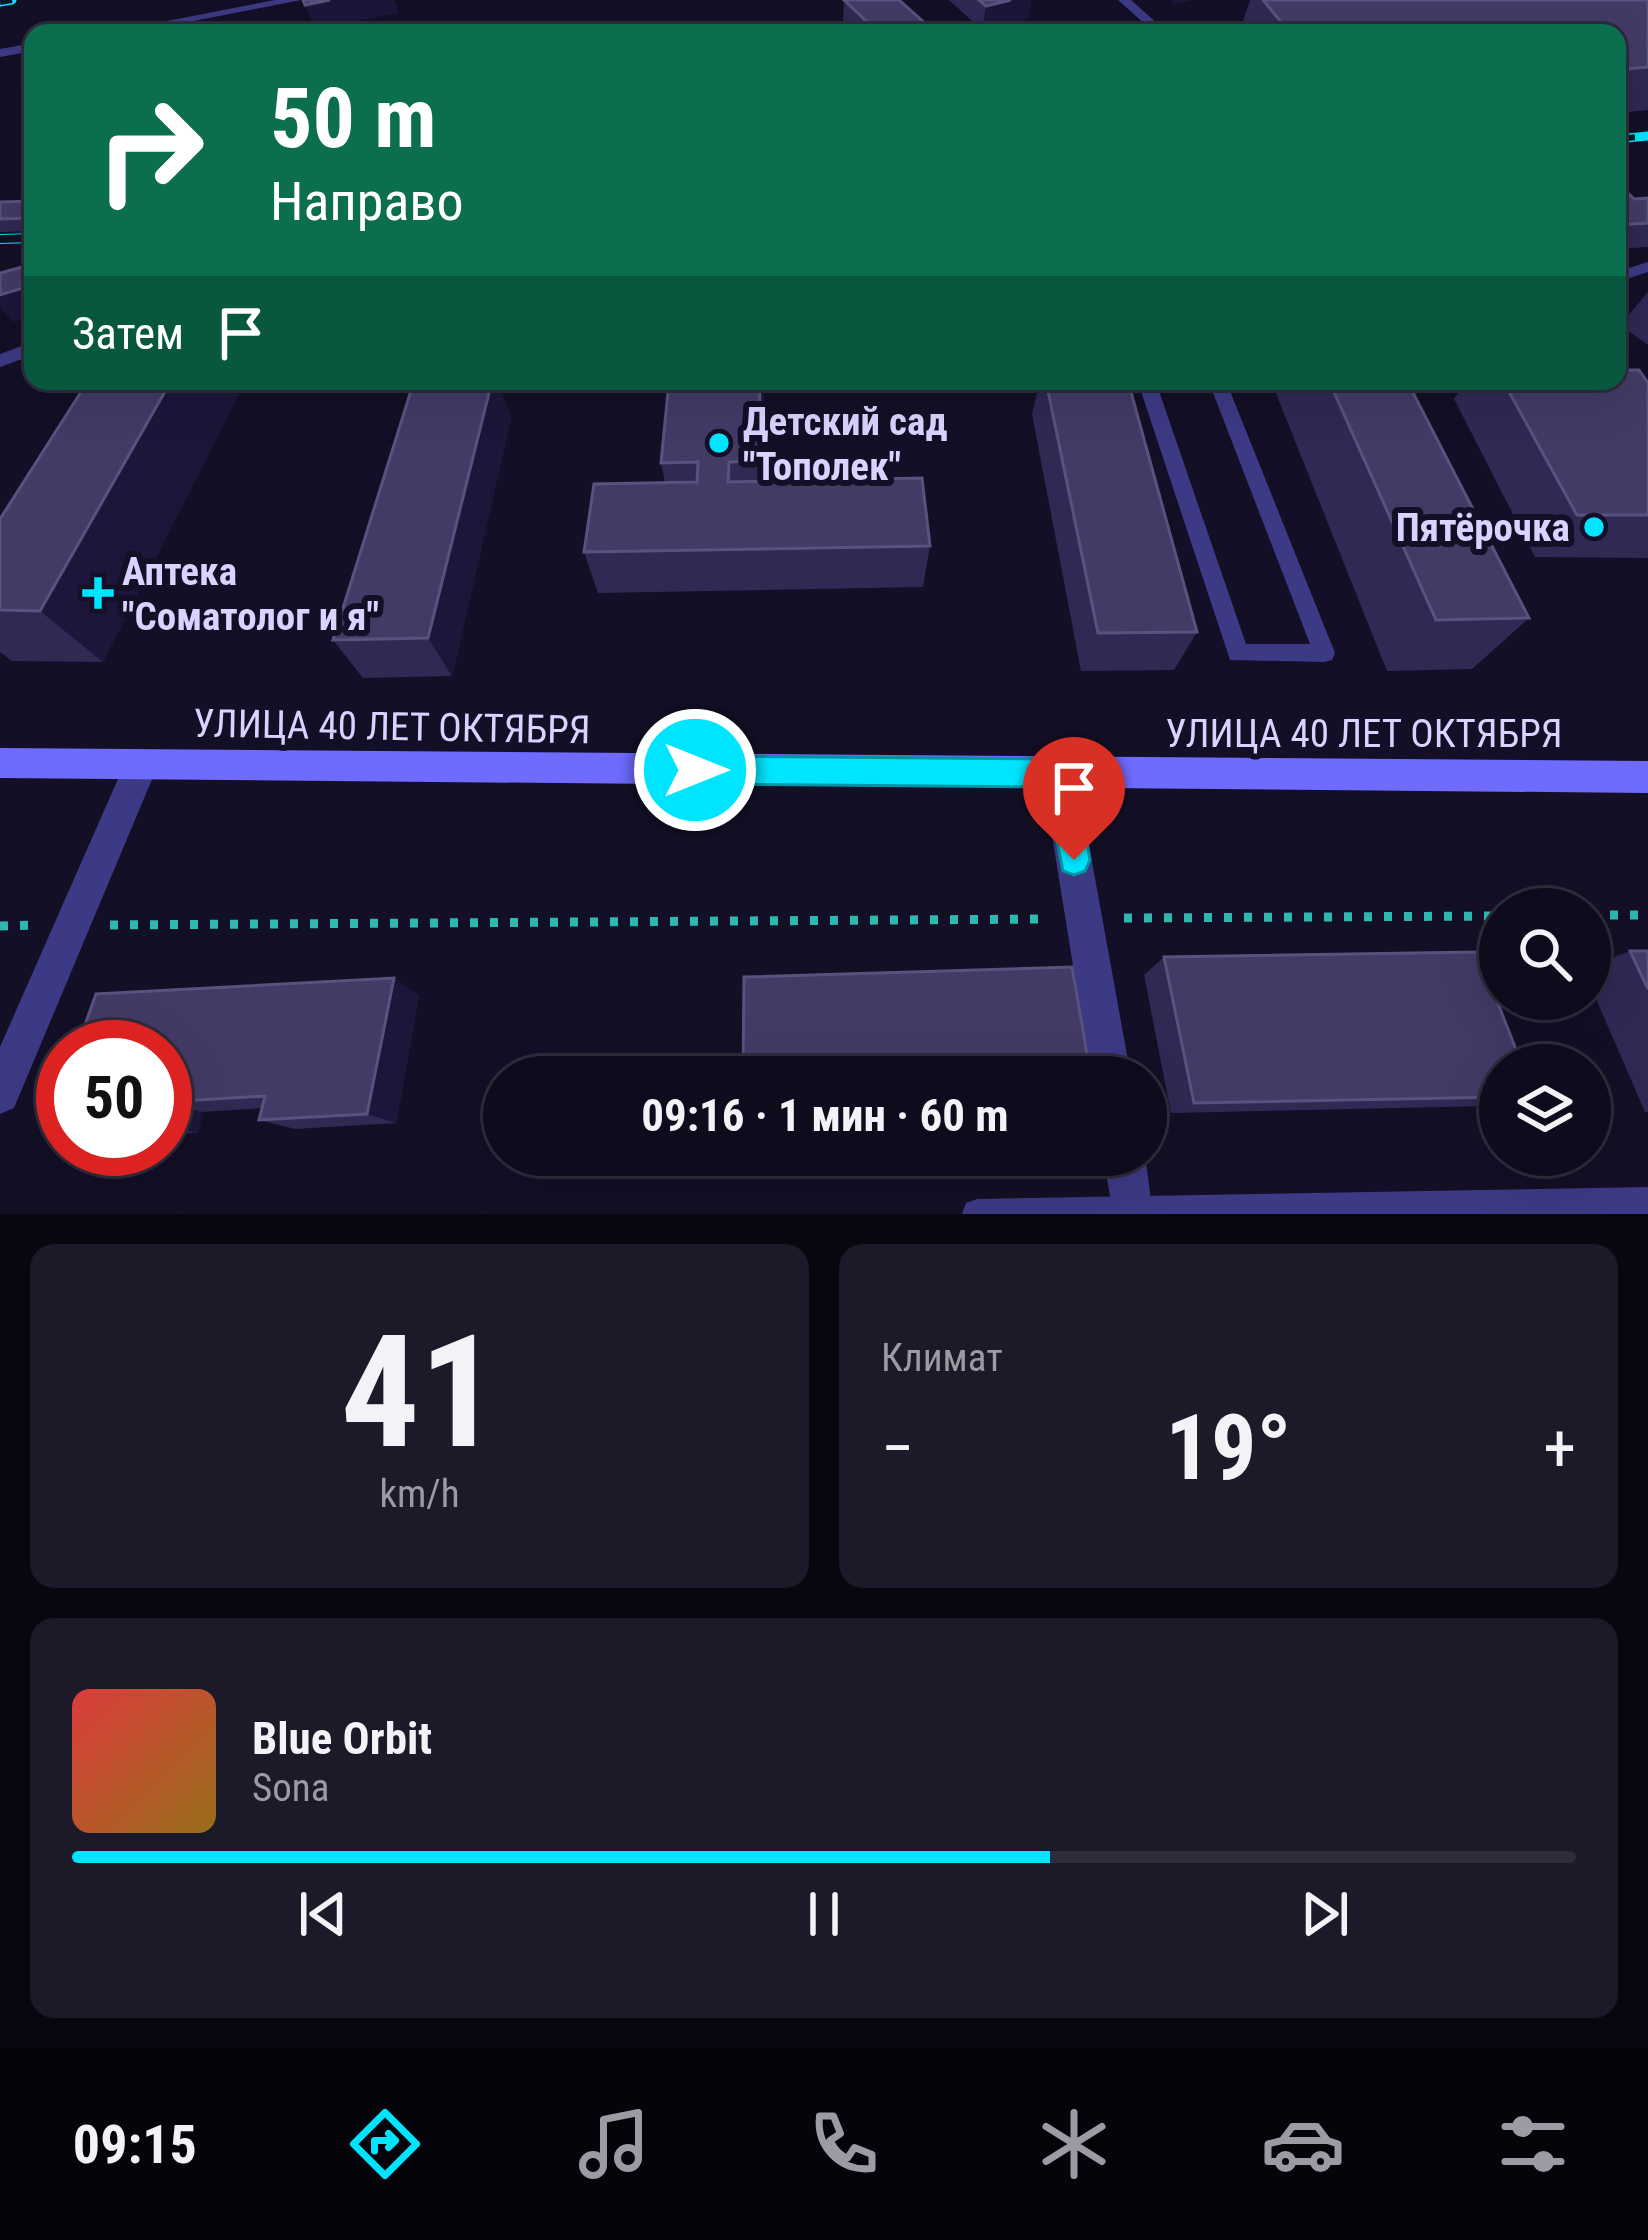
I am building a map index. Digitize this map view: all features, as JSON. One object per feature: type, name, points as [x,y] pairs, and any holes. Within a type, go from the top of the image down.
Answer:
[{"type":"main road","name":"УЛИЦА 40 ЛЕТ ОКТЯБРЯ","points":[[0,763],[1648,777]]},
{"type":"street","points":[[0,1094],[141,765]]},
{"type":"street","points":[[1059,773],[1107,1056]]},
{"type":"street","points":[[1127,1176],[1133,1211]]},
{"type":"lane","points":[[161,24],[296,0]]},
{"type":"lane","points":[[1124,0],[1152,24]]},
{"type":"lane","points":[[1150,390],[1238,653],[1324,653],[1221,390]]},
{"type":"lane","points":[[977,1214],[1648,1202]]},
{"type":"path","points":[[1611,915],[1648,915]]},
{"type":"path","points":[[1119,918],[1479,916]]},
{"type":"path","points":[[0,926],[1072,919]]},
{"type":"building","points":[[844,0],[899,0],[926,24],[869,24]]},
{"type":"building","points":[[979,0],[1011,0],[986,6]]},
{"type":"building","points":[[1263,0],[1648,0],[1648,67],[1626,69],[1626,24],[1283,24]]},
{"type":"building","points":[[1626,191],[1634,199],[1648,198],[1648,223],[1626,225]]},
{"type":"building","points":[[24,201],[24,218],[0,219],[0,202]]},
{"type":"building","points":[[24,266],[24,288],[0,295],[0,273]]},
{"type":"building","points":[[1626,370],[1639,370],[1648,383],[1648,515],[1577,515],[1508,390],[1626,390]]},
{"type":"building","points":[[82,390],[166,390],[40,611],[0,610],[0,519]]},
{"type":"building","points":[[411,390],[490,390],[428,638],[333,640]]},
{"type":"building","points":[[668,390],[760,390],[759,461],[729,462],[728,482],[922,478],[930,546],[584,552],[594,484],[697,482],[698,462],[661,463]]},
{"type":"building","points":[[1048,390],[1130,390],[1197,632],[1098,633]]},
{"type":"building","points":[[1333,390],[1412,390],[1529,618],[1436,620]]},
{"type":"building","points":[[1630,951],[1648,951],[1648,989]]},
{"type":"building","points":[[1478,952],[1479,1020],[1504,1020],[1514,1044],[1479,1044],[1479,1097],[1194,1103],[1164,957]]},
{"type":"building","points":[[1072,967],[1087,1056],[743,1056],[744,977]]},
{"type":"building","points":[[394,978],[367,1114],[259,1120],[265,1096],[192,1100],[192,1020],[87,1020],[96,994]]},
{"type":"railway","points":[[0,2],[12,0]]},
{"type":"railway","points":[[1626,138],[1648,136]]},
{"type":"railway","points":[[0,239],[24,238]]},
{"type":"place","name":"Детский сад \"Тополек\"","points":[[719,443]]},
{"type":"place","name":"Пятёрочка","points":[[1594,527]]},
{"type":"place","name":"Аптека \"Соматолог и я\"","points":[[98,593]]},
{"type":"route","points":[[695,770],[1059,773],[1074,860]]}]
